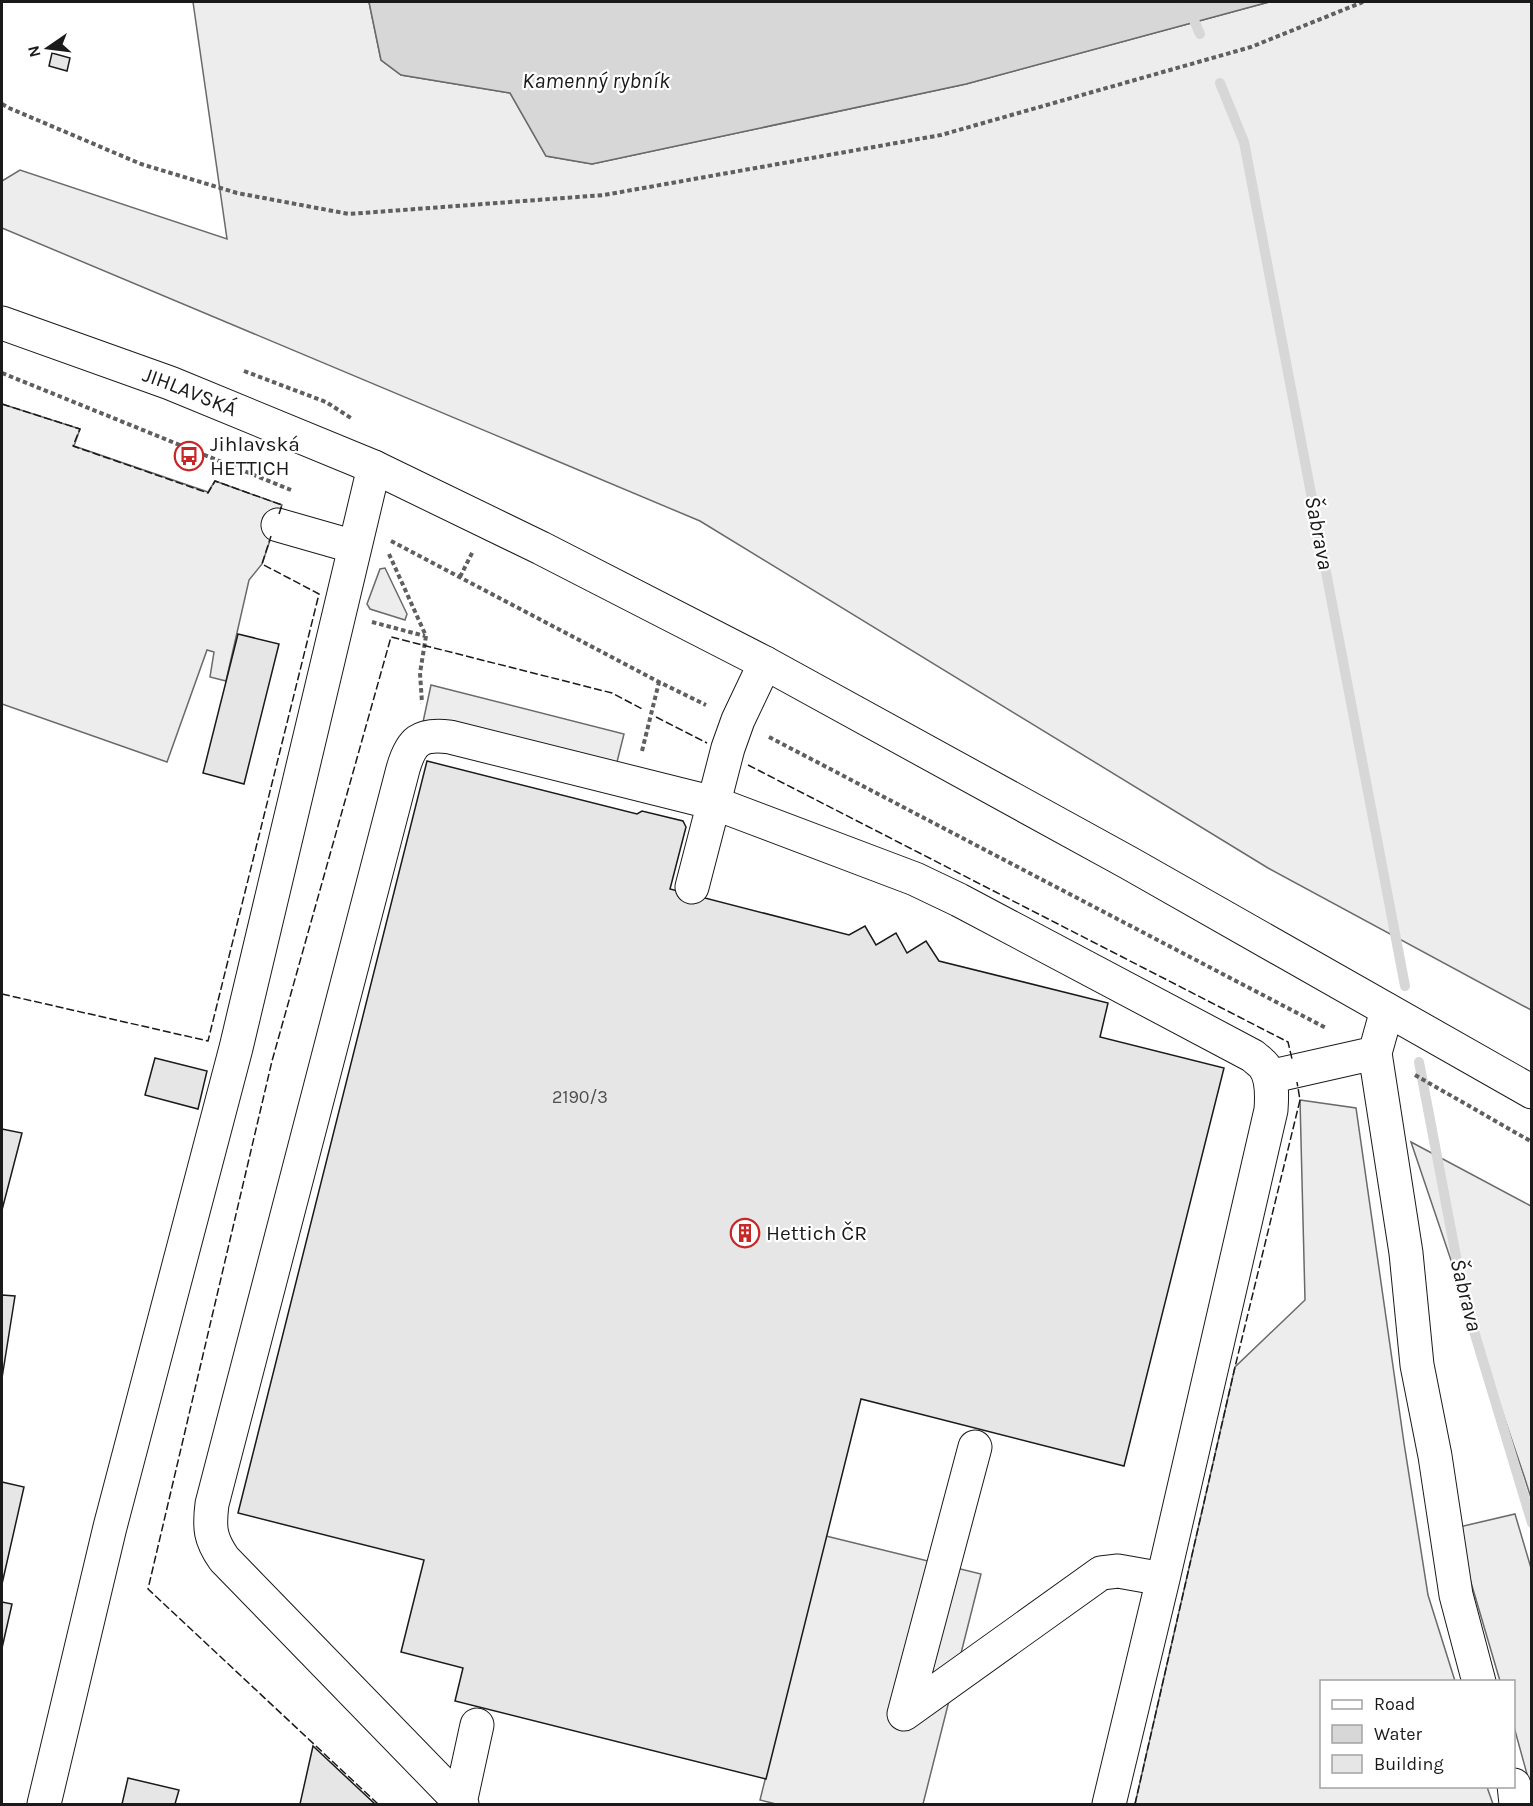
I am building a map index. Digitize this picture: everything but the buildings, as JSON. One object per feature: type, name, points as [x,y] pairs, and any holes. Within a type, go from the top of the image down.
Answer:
[{"type":"main road","name":"JIHLAVSKÁ","points":[[2,323],[170,383],[374,467],[541,548],[765,663],[1130,863],[1532,1092]]},
{"type":"main road","points":[[44,1804],[110,1527],[236,1048],[374,467]]},
{"type":"main road","points":[[278,525],[355,546]]},
{"type":"main road","points":[[692,886],[728,748],[738,720],[765,663]]},
{"type":"main road","points":[[461,1804],[224,1559],[211,1534],[210,1521],[215,1493],[407,754],[423,737],[436,735],[714,803],[915,879],[959,900],[1252,1056],[1264,1066],[1269,1077],[1272,1095],[1271,1110],[1109,1804]]},
{"type":"main road","points":[[1387,1010],[1387,1060],[1417,1365],[1435,1456],[1456,1594],[1478,1680]]},
{"type":"main road","points":[[1269,1077],[1387,1060]]},
{"type":"main road","points":[[975,1447],[904,1714],[1101,1573],[1118,1571],[1163,1579]]},
{"type":"main road","points":[[461,1804],[477,1725]]},
{"type":"main road","points":[[1514,1788],[1516,1804]]},
{"type":"path","points":[[2,104],[141,164],[237,193],[349,214],[604,195],[941,135],[1251,46],[1363,2]]},
{"type":"path","points":[[2,373],[299,493]]},
{"type":"path","points":[[390,541],[659,682],[738,720],[1387,1060],[1532,1142]]},
{"type":"path","points":[[387,550],[426,636],[420,673],[423,737]]},
{"type":"path","points":[[371,621],[426,636]]},
{"type":"path","points":[[651,712],[659,682]]},
{"type":"shaded area","points":[[193,2],[369,2],[381,60],[401,75],[510,93],[546,156],[592,164],[966,84],[1269,2],[1531,2],[1531,1010],[1268,868],[700,521],[2,228],[2,181],[20,170],[227,239]]},
{"type":"shaded area","points":[[2,404],[80,429],[74,446],[208,492],[215,481],[282,505],[262,564],[249,580],[226,681],[210,677],[214,652],[207,650],[167,762],[2,704]]},
{"type":"shaded area","points":[[385,568],[407,614],[405,620],[370,609],[367,604],[380,569]]},
{"type":"shaded area","points":[[431,685],[624,734],[613,778],[423,722]]},
{"type":"shaded area","points":[[1300,1100],[1356,1108],[1428,1595],[1455,1680],[1320,1680],[1320,1788],[1487,1788],[1493,1804],[1135,1804],[1235,1367],[1305,1300]]},
{"type":"shaded area","points":[[1411,1142],[1531,1206],[1531,1498],[1525,1479]]},
{"type":"shaded area","points":[[1515,1514],[1531,1568],[1531,1804],[1530,1785],[1515,1731],[1515,1680],[1500,1680],[1455,1528]]},
{"type":"shaded area","points":[[826,1536],[981,1574],[923,1804],[776,1804],[760,1800]]},
{"type":"water","name":"Kamenný rybník","points":[[369,2],[1269,2],[966,84],[592,164],[546,156],[510,93],[401,75],[381,60]]},
{"type":"waterway","name":"Šabrava","points":[[1186,2],[1200,34]]},
{"type":"waterway","name":"Šabrava","points":[[1220,83],[1244,142],[1405,986]]},
{"type":"waterway","name":"Šabrava","points":[[1419,1062],[1464,1298],[1532,1523]]},
{"type":"fence","points":[[2,404],[80,429],[73,446],[208,493],[215,481],[282,505],[279,514]]},
{"type":"fence","points":[[2,994],[208,1041],[319,594],[262,564],[271,536]]},
{"type":"fence","points":[[378,1804],[148,1589],[272,1061],[391,637],[612,693],[644,710]]},
{"type":"fence","points":[[656,717],[707,743]]},
{"type":"fence","points":[[748,765],[1288,1042],[1292,1059]]},
{"type":"fence","points":[[1135,1804],[1235,1367],[1300,1100],[1297,1082]]},
{"type":"place","name":"Jihlavská HETTICH","points":[[189,456]]},
{"type":"place","name":"Hettich ČR","points":[[745,1233]]}]
